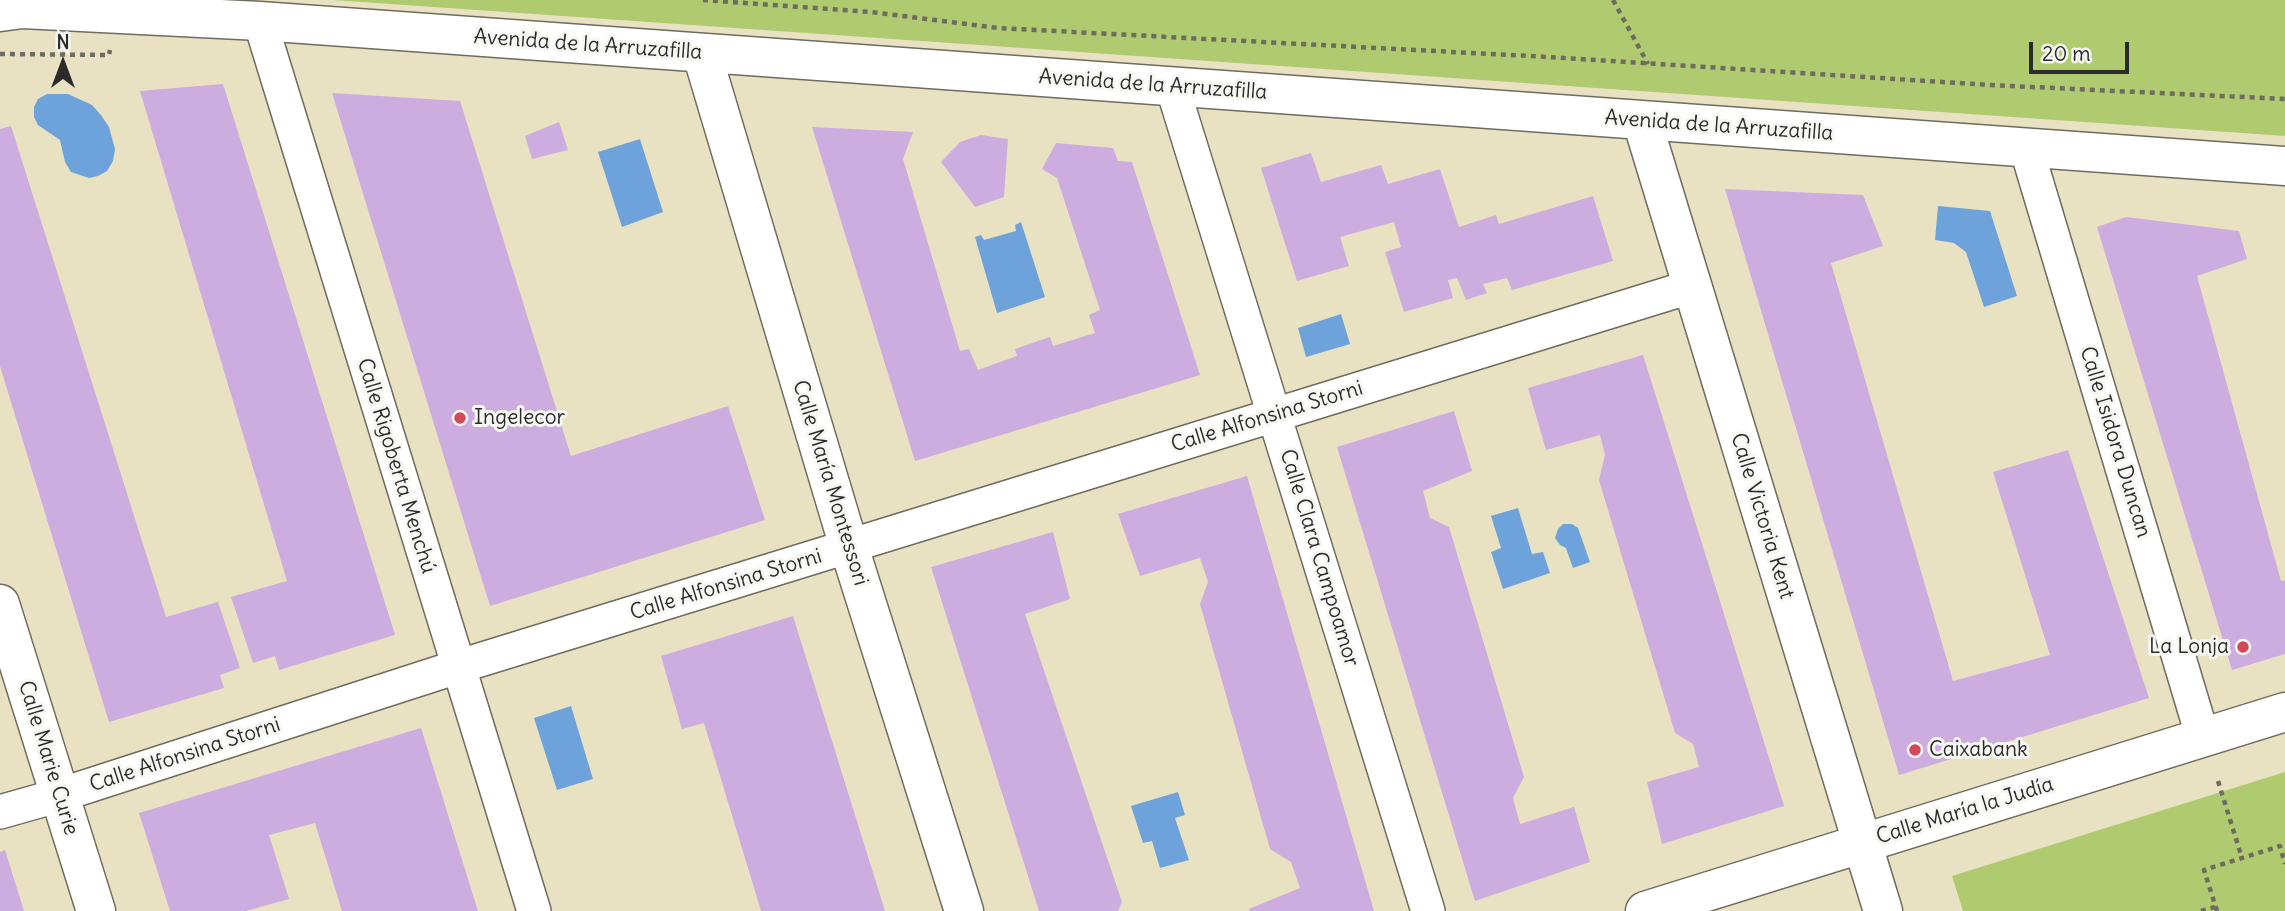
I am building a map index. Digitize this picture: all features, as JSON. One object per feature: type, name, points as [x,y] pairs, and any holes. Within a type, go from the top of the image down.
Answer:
[{"type":"main road","name":"Avenida de la Arruzafilla","points":[[6,10],[260,21],[2285,166]]},
{"type":"main road","name":"Calle María Montessori","points":[[702,54],[849,547],[964,911]]},
{"type":"main road","name":"Calle Victoria Kent","points":[[1643,121],[1883,911]]},
{"type":"main road","name":"Calle Marie Curie","points":[[0,604],[96,911]]},
{"type":"main road","name":"Calle María la Judía","points":[[1645,911],[2285,712]]},
{"type":"street","name":"Calle Rigoberta Menchú","points":[[260,21],[534,911]]},
{"type":"street","name":"Calle Clara Campoamor","points":[[1172,86],[1428,911]]},
{"type":"street","name":"Calle Isidora Duncan","points":[[2026,147],[2203,738]]},
{"type":"street","name":"Calle Alfonsina Storni","points":[[0,812],[457,667],[1693,286]]},
{"type":"path","points":[[703,0],[871,12],[998,28],[1990,85],[2285,99]]},
{"type":"path","points":[[1612,0],[1648,64]]},
{"type":"path","points":[[0,54],[109,55]]},
{"type":"path","points":[[2218,781],[2242,858]]},
{"type":"path","points":[[2202,911],[2216,909],[2204,870],[2280,846],[2285,864]]},
{"type":"green space","points":[[333,0],[2285,0],[2285,136]]},
{"type":"green space","points":[[2285,772],[2285,911],[1963,911],[1952,876]]},
{"type":"water","points":[[47,94],[68,94],[92,105],[101,115],[109,127],[115,149],[113,161],[107,171],[89,178],[71,172],[65,162],[60,140],[38,125],[34,117],[34,107],[38,99]]},
{"type":"water","points":[[640,139],[663,212],[622,227],[598,152]]},
{"type":"water","points":[[1938,206],[1990,211],[2017,296],[1984,307],[1966,252],[1954,243],[1935,240]]},
{"type":"water","points":[[1021,222],[1045,297],[997,313],[975,237],[981,235],[984,240],[1016,231],[1015,225]]},
{"type":"water","points":[[1341,314],[1350,344],[1306,357],[1298,328]]},
{"type":"water","points":[[1518,508],[1532,554],[1543,552],[1550,573],[1503,589],[1491,552],[1501,548],[1491,516]]},
{"type":"water","points":[[1563,524],[1572,524],[1578,528],[1590,562],[1573,568],[1566,548],[1555,538]]},
{"type":"water","points":[[571,706],[593,779],[557,790],[534,718]]},
{"type":"water","points":[[1178,792],[1185,815],[1175,818],[1189,860],[1160,868],[1152,841],[1143,843],[1131,806]]},
{"type":"building","points":[[223,84],[395,635],[279,670],[275,656],[253,663],[231,597],[287,581],[140,91]]},
{"type":"building","points":[[332,93],[460,101],[571,456],[728,406],[765,520],[490,606]]},
{"type":"building","points":[[559,122],[568,150],[532,159],[525,136]]},
{"type":"building","points":[[11,126],[166,617],[218,602],[240,668],[220,675],[224,688],[109,722],[0,366],[0,129]]},
{"type":"building","points":[[812,127],[913,132],[903,159],[960,351],[969,349],[978,370],[1017,356],[1015,349],[1050,337],[1053,346],[1095,333],[1089,315],[1100,310],[1057,178],[1042,169],[1056,143],[1113,148],[1118,161],[1132,162],[1200,375],[915,461]]},
{"type":"building","points":[[981,135],[1008,139],[1004,197],[975,207],[941,162],[960,142]]},
{"type":"building","points":[[1311,153],[1321,182],[1381,165],[1388,184],[1440,169],[1459,227],[1496,215],[1499,224],[1593,196],[1613,261],[1512,290],[1507,278],[1483,284],[1487,293],[1466,300],[1457,278],[1448,280],[1453,298],[1404,312],[1385,252],[1401,247],[1394,222],[1340,237],[1349,266],[1297,281],[1261,168]]},
{"type":"building","points":[[1725,189],[1863,195],[1883,246],[1831,263],[1953,681],[2050,655],[1993,472],[2068,450],[2149,698],[1899,775]]},
{"type":"building","points":[[2126,217],[2239,231],[2247,259],[2197,276],[2281,581],[2285,580],[2285,654],[2232,670],[2097,227]]},
{"type":"building","points":[[1643,355],[1784,806],[1662,844],[1647,782],[1699,767],[1693,744],[1675,733],[1599,480],[1605,455],[1600,435],[1546,450],[1528,388]]},
{"type":"building","points":[[1454,411],[1472,471],[1423,491],[1430,518],[1449,527],[1524,777],[1513,798],[1520,824],[1574,807],[1590,862],[1475,901],[1337,447]]},
{"type":"building","points":[[1247,476],[1374,911],[1250,911],[1249,909],[1300,888],[1291,862],[1270,849],[1200,604],[1208,582],[1200,558],[1140,576],[1118,514]]},
{"type":"building","points":[[1053,532],[1070,599],[1025,614],[1122,902],[1118,911],[1039,911],[931,567]]},
{"type":"building","points":[[793,616],[885,911],[761,911],[704,723],[682,729],[661,656]]},
{"type":"building","points":[[421,728],[478,911],[342,911],[315,823],[269,835],[289,899],[246,911],[170,911],[139,813]]},
{"type":"building","points":[[5,850],[24,911],[0,911],[0,852]]},
{"type":"place","name":"Ingelecor","points":[[460,418]]},
{"type":"place","name":"La Lonja","points":[[2243,647]]},
{"type":"place","name":"Caixabank","points":[[1915,750]]}]
